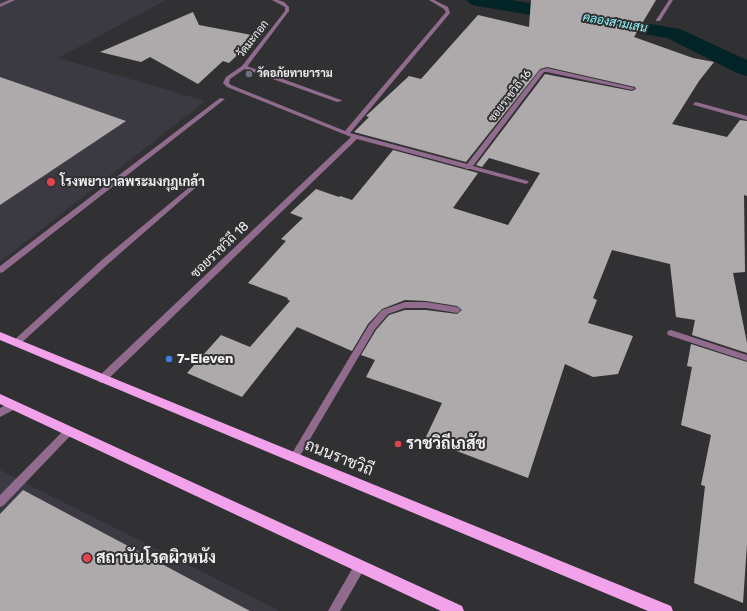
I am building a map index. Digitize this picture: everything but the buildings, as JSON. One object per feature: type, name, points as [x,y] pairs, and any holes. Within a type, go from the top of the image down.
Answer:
[{"type":"main road","name":"ถนนราชวิถี","points":[[0,336],[666,611]]},
{"type":"main road","points":[[0,399],[457,611]]},
{"type":"street","points":[[0,6],[13,0]]},
{"type":"street","name":"วัดมะกอก","points":[[274,0],[287,7],[287,11],[244,67],[228,78],[226,82],[229,86],[346,134]]},
{"type":"street","points":[[431,0],[446,8],[448,12],[346,134],[468,168],[526,182]]},
{"type":"street","points":[[658,20],[671,0]]},
{"type":"street","points":[[244,67],[339,101]]},
{"type":"street","name":"ซอยราชวิถี 16","points":[[468,168],[542,71],[546,70],[632,88]]},
{"type":"street","points":[[0,270],[222,99]]},
{"type":"street","points":[[696,104],[747,118]]},
{"type":"street","name":"ซอยราชวิถี 18","points":[[102,379],[355,137]]},
{"type":"street","points":[[16,343],[106,261],[200,181]]},
{"type":"street","points":[[294,458],[372,327],[385,312],[405,305],[426,305],[457,310]]},
{"type":"street","points":[[671,333],[747,358]]},
{"type":"street","points":[[0,414],[14,405]]},
{"type":"street","points":[[0,502],[69,431]]},
{"type":"street","points":[[334,611],[360,566]]},
{"type":"shaded area","name":"โรงพยาบาลพระมงกุฎเกล้า","points":[[0,0],[166,0],[58,58],[205,101],[0,262]]},
{"type":"shaded area","name":"สถาบันโรคผิวหนัง","points":[[0,470],[23,482],[280,611],[0,611]]},
{"type":"waterway","name":"คลองสามเสน","points":[[477,0],[673,33],[747,69]]},
{"type":"place","name":"วัดอภัยทายาราม","points":[[249,74]]},
{"type":"place","name":"โรงพยาบาลพระมงกุฎเกล้า","points":[[51,182]]},
{"type":"place","name":"7-Eleven","points":[[169,359]]},
{"type":"place","name":"ราชวิถีเภสัช","points":[[398,444]]},
{"type":"place","name":"สถาบันโรคผิวหนัง","points":[[87,558]]}]
